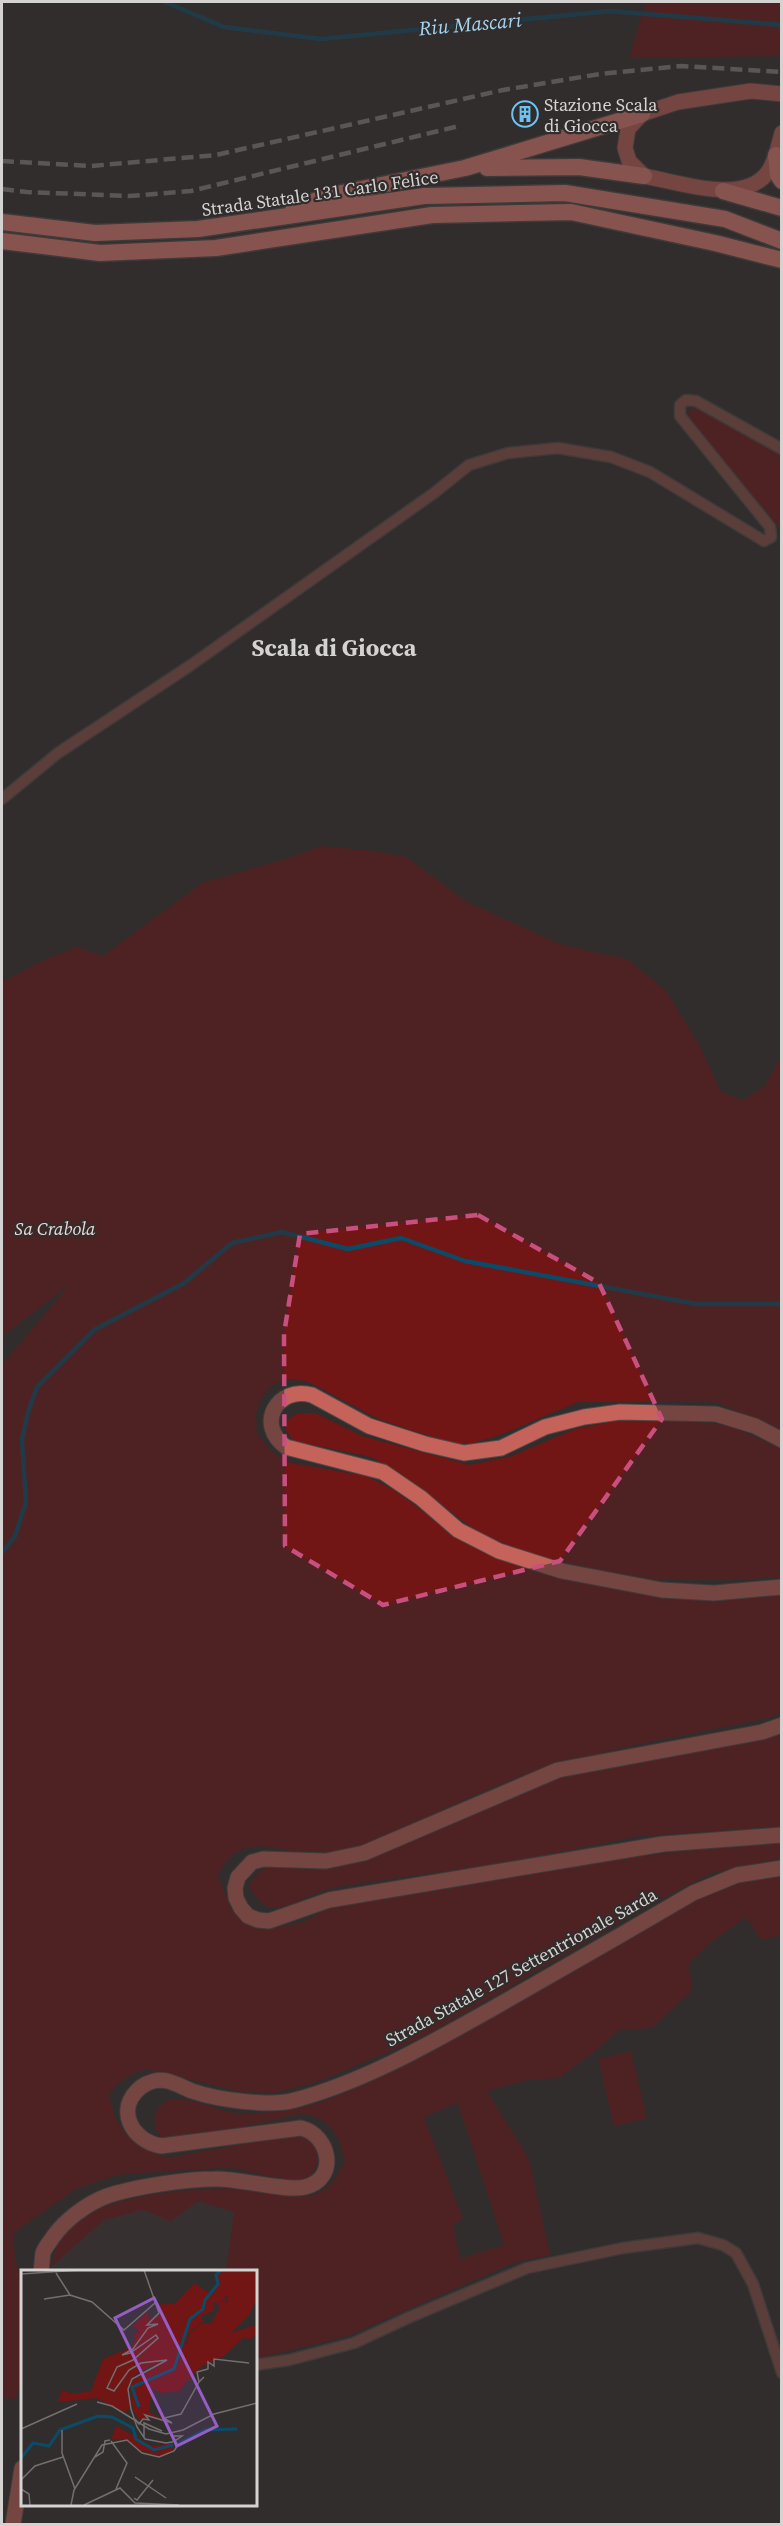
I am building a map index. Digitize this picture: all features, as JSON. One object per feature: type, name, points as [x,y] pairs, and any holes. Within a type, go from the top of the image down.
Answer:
[{"type":"highway","points":[[269,220],[327,196],[465,168],[642,114]]},
{"type":"highway","points":[[776,155],[778,175],[782,182]]},
{"type":"highway","points":[[465,168],[579,167],[644,176]]},
{"type":"highway","points":[[723,191],[782,208]]},
{"type":"highway","name":"Strada Statale 131 Carlo Felice","points":[[2,222],[95,232],[198,229],[424,196],[565,193],[725,219],[782,241]]},
{"type":"highway","name":"Strada Statale 131 Carlo Felice","points":[[2,242],[100,253],[216,248],[432,215],[572,212],[782,260]]},
{"type":"main road","points":[[782,94],[751,91],[678,102],[642,114],[628,129],[625,148],[629,161],[644,176],[723,191],[744,188],[756,183],[767,173],[776,155],[782,133]]},
{"type":"main road","points":[[782,1440],[756,1426],[716,1414],[620,1412],[545,1427],[501,1448],[464,1453],[425,1444],[369,1426],[312,1395],[304,1393],[283,1398],[275,1407],[271,1420],[276,1438],[285,1447],[383,1472],[421,1498],[459,1530],[499,1551],[562,1571],[662,1590],[714,1593],[782,1587]]},
{"type":"main road","points":[[782,1725],[762,1732],[558,1770],[364,1853],[327,1861],[263,1859],[252,1862],[238,1877],[235,1888],[236,1898],[248,1916],[269,1921],[328,1900],[663,1844],[782,1835]]},
{"type":"main road","name":"Strada Statale 127 Settentrionale Sarda","points":[[41,2270],[44,2251],[59,2229],[84,2208],[107,2196],[171,2183],[215,2179],[296,2188],[311,2185],[324,2172],[327,2157],[324,2145],[315,2134],[301,2128],[161,2146],[150,2145],[134,2132],[129,2121],[131,2100],[146,2084],[167,2081],[194,2092],[253,2103],[286,2103],[325,2092],[433,2043],[693,1893],[737,1875],[782,1868]]},
{"type":"main road","points":[[13,2524],[21,2474]]},
{"type":"street","points":[[2,799],[58,753],[191,665],[434,493],[469,465],[508,453],[558,448],[611,457],[650,472],[764,541],[771,537],[770,527],[680,416],[680,405],[686,400],[696,401],[782,449]]},
{"type":"street","points":[[256,2365],[289,2360],[354,2343],[527,2268],[623,2248],[698,2238],[723,2245],[736,2253],[753,2284],[782,2373]]},
{"type":"highlighted area","points":[[478,1215],[599,1283],[662,1419],[560,1561],[383,1605],[285,1546],[284,1334],[300,1234]]},
{"type":"shaded area","points":[[200,2190],[238,2190],[226,2270],[50,2270],[58,2244],[117,2203],[159,2194]]},
{"type":"green space","points":[[646,2],[781,2],[781,56],[629,58]]},
{"type":"green space","points":[[697,409],[781,454],[781,530],[694,425],[688,416],[690,410]]},
{"type":"green space","name":"Sa Crabola","points":[[322,846],[406,857],[467,902],[562,945],[627,959],[665,990],[700,1046],[721,1092],[743,1100],[765,1086],[781,1055],[781,1430],[715,1402],[578,1402],[502,1434],[471,1444],[452,1444],[378,1419],[307,1381],[289,1379],[273,1384],[268,1389],[256,1413],[257,1433],[270,1450],[290,1463],[366,1476],[394,1490],[462,1540],[503,1559],[568,1581],[689,1599],[725,1600],[781,1594],[781,1713],[772,1717],[614,1750],[551,1767],[492,1788],[375,1842],[347,1851],[322,1855],[264,1846],[239,1851],[228,1860],[218,1875],[231,1909],[250,1925],[268,1929],[305,1922],[331,1906],[436,1891],[624,1858],[781,1841],[781,1858],[712,1873],[667,1896],[421,2038],[317,2082],[275,2093],[241,2092],[146,2069],[126,2078],[109,2093],[115,2117],[127,2136],[156,2154],[168,2158],[297,2134],[314,2145],[318,2153],[318,2164],[308,2179],[293,2182],[230,2167],[116,2175],[76,2189],[13,2233],[21,2286],[21,2374],[16,2399],[2,2398],[2,1365],[70,1284],[2,1337],[2,982],[48,958],[77,947],[103,956],[202,883],[283,860]]},
{"type":"green space","points":[[298,1413],[315,1413],[362,1436],[470,1465],[512,1456],[575,1429],[620,1420],[682,1421],[727,1425],[781,1448],[781,1577],[739,1580],[656,1580],[542,1559],[480,1534],[400,1473],[371,1457],[294,1441],[285,1429],[289,1419]]},
{"type":"green space","points":[[781,1734],[781,1827],[639,1836],[516,1861],[334,1888],[293,1904],[274,1908],[265,1905],[257,1898],[249,1886],[255,1877],[271,1867],[290,1865],[321,1868],[561,1775]]},
{"type":"green space","points":[[781,1875],[781,1935],[761,1940],[746,1917],[710,1943],[689,1964],[692,1990],[652,2028],[619,2030],[559,2078],[528,2080],[487,2091],[529,2159],[550,2255],[513,2263],[348,2336],[256,2359],[256,2270],[226,2270],[234,2212],[198,2201],[171,2221],[142,2210],[104,2220],[51,2267],[64,2233],[79,2219],[101,2208],[156,2194],[214,2189],[261,2190],[309,2196],[330,2185],[345,2161],[337,2136],[329,2125],[305,2113],[186,2139],[165,2139],[158,2134],[154,2122],[157,2110],[165,2102],[186,2100],[229,2112],[249,2114],[289,2110],[326,2101],[361,2086],[478,2024],[704,1893],[731,1883]],"holes":[[[458,2103],[504,2245],[460,2259],[453,2225],[463,2219],[424,2117]]]},
{"type":"green space","points":[[631,2051],[647,2118],[614,2126],[598,2059]]},
{"type":"waterway","name":"Riu Mascari","points":[[165,2],[224,27],[321,39],[610,11],[782,25]]},
{"type":"waterway","points":[[2,1553],[15,1536],[26,1502],[22,1440],[28,1412],[37,1387],[94,1330],[184,1283],[232,1243],[282,1232],[348,1249],[401,1238],[465,1261],[696,1304],[782,1304]]},
{"type":"railway","points":[[2,161],[91,166],[216,155],[503,90],[600,74],[681,66],[782,72]]},
{"type":"railway","points":[[2,189],[129,196],[191,191],[459,126]]},
{"type":"place","name":"Stazione Scala di Giocca","points":[[525,114]]},
{"type":"district","name":"Scala di Giocca","points":[[334,647]]}]
